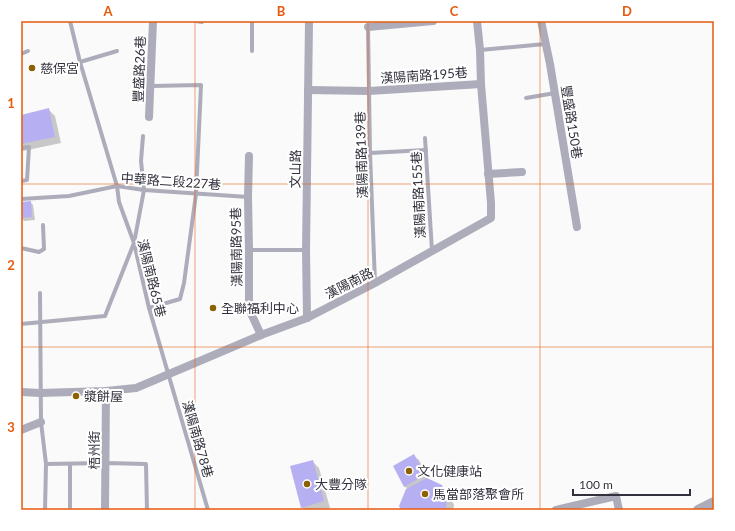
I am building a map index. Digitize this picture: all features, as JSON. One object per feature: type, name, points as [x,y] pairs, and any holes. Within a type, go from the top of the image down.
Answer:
[{"type":"street","name":"豐盛路26巷","points":[[149,117],[153,21]]},
{"type":"street","name":"文山路","points":[[307,318],[306,250],[309,21]]},
{"type":"street","points":[[368,27],[433,21]]},
{"type":"street","name":"漢陽南路","points":[[21,392],[40,393],[106,391],[136,388],[262,335],[307,318],[375,283],[491,218],[477,21]]},
{"type":"street","name":"豐盛路150巷","points":[[541,21],[550,64],[577,226]]},
{"type":"street","name":"漢陽南路195巷","points":[[308,90],[369,91],[481,84]]},
{"type":"street","name":"漢陽南路95巷","points":[[249,156],[249,309],[262,335]]},
{"type":"street","points":[[488,174],[522,172]]},
{"type":"street","name":"梧州街","points":[[105,510],[106,391]]},
{"type":"street","points":[[21,430],[41,422]]},
{"type":"street","points":[[556,510],[616,496],[619,510]]},
{"type":"street","points":[[698,510],[714,502]]},
{"type":"lane","name":"漢陽南路65巷","points":[[70,21],[80,62],[117,186],[119,202],[134,243],[149,308],[169,374]]},
{"type":"lane","points":[[196,21],[202,22]]},
{"type":"lane","points":[[252,21],[252,52]]},
{"type":"lane","name":"漢陽南路139巷","points":[[368,27],[370,152],[375,283]]},
{"type":"lane","points":[[480,50],[545,44]]},
{"type":"lane","points":[[21,54],[28,51]]},
{"type":"lane","points":[[80,62],[117,52]]},
{"type":"lane","points":[[149,308],[180,299],[184,283],[196,194],[201,85],[150,86]]},
{"type":"lane","points":[[526,98],[555,94]]},
{"type":"lane","points":[[21,324],[104,316],[134,243],[144,190],[141,161],[143,136]]},
{"type":"lane","name":"漢陽南路155巷","points":[[425,138],[432,252]]},
{"type":"lane","points":[[21,148],[29,147],[27,180],[21,181]]},
{"type":"lane","points":[[370,152],[426,150]]},
{"type":"lane","name":"中華路二段227巷","points":[[21,199],[69,196],[117,186],[144,190],[248,197]]},
{"type":"lane","points":[[21,248],[39,252],[44,249],[43,225]]},
{"type":"lane","points":[[249,250],[306,250]]},
{"type":"lane","points":[[40,293],[40,393],[41,422],[46,464],[45,510]]},
{"type":"lane","name":"漢陽南路78巷","points":[[169,374],[208,510]]},
{"type":"lane","points":[[46,464],[146,464],[147,510]]},
{"type":"lane","points":[[70,464],[70,507]]},
{"type":"building","points":[[49,108],[55,137],[21,144],[21,115]]},
{"type":"building","points":[[31,201],[32,217],[21,218],[21,202]]},
{"type":"building","name":"文化健康站","points":[[414,454],[425,475],[404,487],[393,466]]},
{"type":"building","name":"大豐分隊","points":[[313,460],[324,501],[301,508],[290,466]]},
{"type":"building","name":"馬當部落聚會所","points":[[427,478],[442,485],[447,498],[446,510],[401,510],[399,506],[406,489]]},
{"type":"place","name":"慈保宮","points":[[32,68]]},
{"type":"place","name":"全聯福利中心","points":[[213,308]]},
{"type":"place","name":"漿餅屋","points":[[76,396]]},
{"type":"place","name":"文化健康站","points":[[409,471]]},
{"type":"place","name":"大豐分隊","points":[[307,484]]},
{"type":"place","name":"馬當部落聚會所","points":[[425,494]]}]
